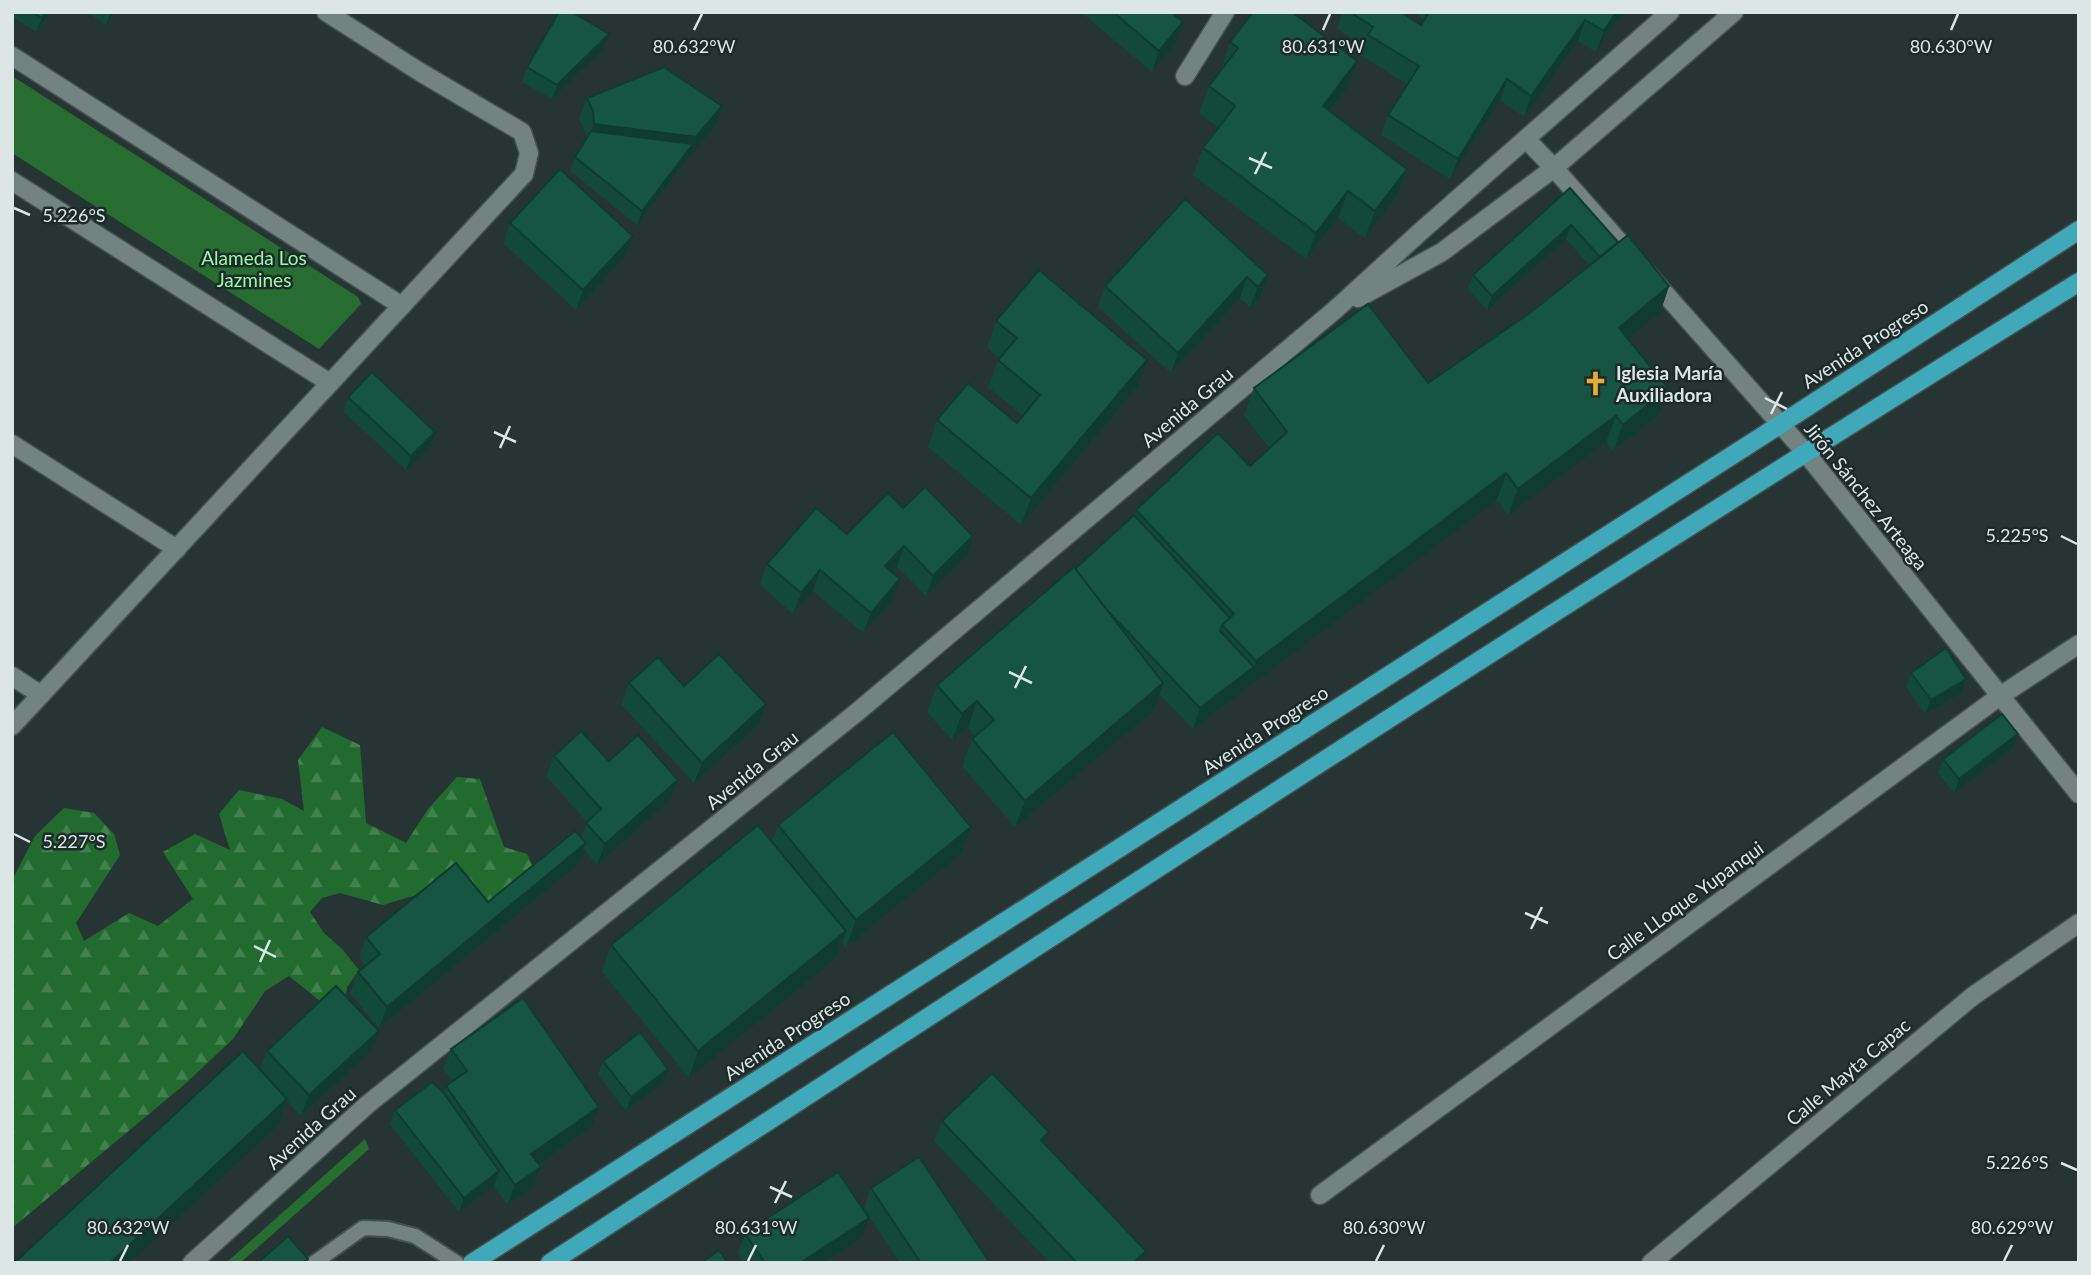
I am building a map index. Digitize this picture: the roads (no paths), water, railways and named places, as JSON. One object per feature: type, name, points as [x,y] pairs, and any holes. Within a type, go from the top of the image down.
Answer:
[{"type":"main road","name":"Avenida Progreso","points":[[472,1263],[2079,230]]},
{"type":"main road","points":[[550,1263],[1245,811],[1805,452],[2079,282]]},
{"type":"street","points":[[12,726],[523,174],[529,153],[522,132],[326,12]]},
{"type":"street","points":[[1185,76],[1225,12]]},
{"type":"street","name":"Avenida Grau","points":[[192,1263],[368,1104],[856,713],[1336,309],[1670,12]]},
{"type":"street","name":"Avenida Grau","points":[[1336,309],[1442,252],[1554,168],[1734,12]]},
{"type":"street","points":[[12,56],[402,306]]},
{"type":"street","name":"Jirón Sánchez Arteaga","points":[[1526,139],[1805,452],[2079,794]]},
{"type":"street","points":[[12,181],[330,383]]},
{"type":"street","points":[[12,444],[177,549]]},
{"type":"street","name":"Calle LLoque Yupanqui","points":[[1320,1195],[2000,696],[2079,644]]},
{"type":"street","points":[[12,676],[41,695]]},
{"type":"street","name":"Calle Mayta Capac","points":[[1651,1263],[1973,996],[2079,923]]},
{"type":"lane","points":[[314,1263],[363,1228],[388,1229],[415,1236],[457,1263]]},
{"type":"place","name":"Iglesia María Auxiliadora","points":[[1596,384]]},
{"type":"park label","name":"Alameda Los Jazmines","points":[[254,269]]}]
